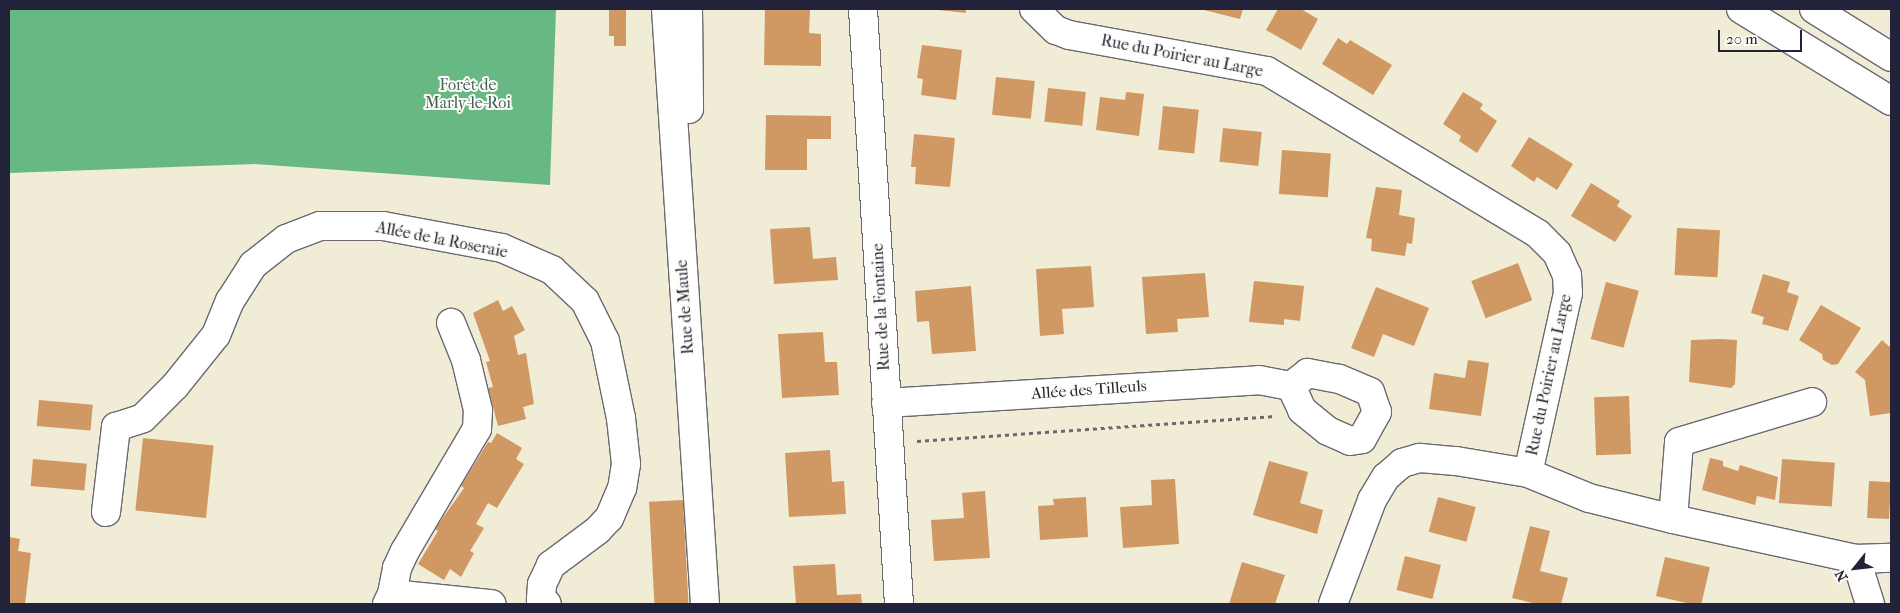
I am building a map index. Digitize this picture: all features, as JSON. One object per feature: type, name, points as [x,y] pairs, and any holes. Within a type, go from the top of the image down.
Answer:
[{"type":"street","name":"Rue de Maule","points":[[666,9],[705,604]]},
{"type":"street","name":"Rue de Maule","points":[[688,9],[689,129],[721,604]]},
{"type":"street","name":"Rue de la Fontaine","points":[[863,9],[899,604]]},
{"type":"street","name":"Rue du Poirier au Large","points":[[1034,9],[1056,30],[1069,36],[1267,71],[1538,234],[1557,254],[1567,274],[1568,293],[1528,473],[1589,498],[1673,519],[1856,558],[1891,558]]},
{"type":"street","points":[[1742,9],[1891,101]]},
{"type":"street","points":[[1814,9],[1891,57]]},
{"type":"street","name":"Allée de la Roseraie","points":[[106,512],[116,427],[143,418],[175,386],[216,335],[230,301],[253,265],[286,239],[320,226],[382,226],[502,248],[552,270],[585,301],[605,341],[621,418],[626,464],[622,488],[609,518],[598,530],[551,565],[542,584],[540,603]]},
{"type":"street","points":[[451,323],[466,360],[478,410],[477,429],[404,551],[397,568],[389,599],[491,604]]},
{"type":"street","name":"Allée des Tilleuls","points":[[886,403],[1260,380],[1296,398]]},
{"type":"street","points":[[1673,519],[1678,442],[1812,402]]},
{"type":"street","points":[[1334,604],[1372,500],[1386,477],[1402,463],[1420,458],[1456,461],[1528,473]]},
{"type":"street","points":[[1856,558],[1870,604]]},
{"type":"path","points":[[889,443],[1285,415],[1296,398]]},
{"type":"green space","name":"Forêt de Marly-le-Roi","points":[[9,9],[556,9],[550,185],[255,164],[9,173]]},
{"type":"building","points":[[609,9],[626,9],[626,46],[614,46],[614,36],[609,36]]},
{"type":"building","points":[[765,9],[810,9],[809,33],[821,34],[821,66],[764,65]]},
{"type":"building","points":[[929,9],[966,9],[966,13]]},
{"type":"building","points":[[1200,9],[1243,9],[1240,19]]},
{"type":"building","points":[[1278,9],[1301,9],[1318,19],[1301,50],[1266,30]]},
{"type":"building","points":[[1338,38],[1347,44],[1350,40],[1392,65],[1373,95],[1322,64]]},
{"type":"building","points":[[922,45],[962,50],[956,100],[921,95],[923,79],[917,78]]},
{"type":"building","points":[[996,77],[1035,81],[1031,119],[992,115]]},
{"type":"building","points":[[1048,88],[1086,92],[1082,126],[1044,122]]},
{"type":"building","points":[[1126,92],[1144,94],[1139,136],[1096,130],[1100,97],[1125,100]]},
{"type":"building","points":[[1463,92],[1483,104],[1480,109],[1497,121],[1477,153],[1459,141],[1461,136],[1443,124]]},
{"type":"building","points":[[1163,106],[1199,110],[1194,154],[1158,150]]},
{"type":"building","points":[[766,115],[831,116],[831,139],[807,139],[807,170],[765,170]]},
{"type":"building","points":[[1223,128],[1262,132],[1258,166],[1219,162]]},
{"type":"building","points":[[914,134],[955,138],[950,187],[915,184],[916,167],[911,167]]},
{"type":"building","points":[[1529,137],[1573,164],[1557,190],[1537,177],[1534,182],[1511,166]]},
{"type":"building","points":[[1282,150],[1331,153],[1328,197],[1279,194]]},
{"type":"building","points":[[1591,183],[1620,201],[1617,206],[1632,216],[1615,242],[1571,216]]},
{"type":"building","points":[[1376,187],[1402,190],[1399,215],[1415,218],[1412,244],[1407,243],[1405,256],[1371,251],[1372,239],[1366,238]]},
{"type":"building","points":[[810,227],[813,259],[836,257],[838,280],[774,284],[770,229]]},
{"type":"building","points":[[1677,228],[1720,230],[1717,277],[1675,275]]},
{"type":"building","points":[[1518,263],[1532,300],[1486,318],[1471,281]]},
{"type":"building","points":[[1091,266],[1094,307],[1062,309],[1064,334],[1040,336],[1036,269]]},
{"type":"building","points":[[1205,273],[1209,317],[1177,319],[1178,332],[1146,334],[1142,277]]},
{"type":"building","points":[[1763,274],[1790,282],[1787,292],[1799,296],[1788,331],[1762,324],[1764,317],[1751,313]]},
{"type":"building","points":[[1254,281],[1304,286],[1300,321],[1284,319],[1284,325],[1249,322]]},
{"type":"building","points":[[1606,282],[1639,291],[1624,348],[1591,339]]},
{"type":"building","points":[[971,286],[976,351],[932,354],[929,321],[917,322],[915,291]]},
{"type":"building","points":[[1376,287],[1429,308],[1414,346],[1383,334],[1374,357],[1351,348]]},
{"type":"building","points":[[498,300],[503,311],[512,306],[525,330],[514,336],[518,355],[526,353],[534,404],[523,407],[526,419],[498,426],[488,388],[493,387],[486,362],[490,361],[473,313]]},
{"type":"building","points":[[1821,305],[1861,328],[1838,364],[1832,365],[1823,360],[1822,354],[1799,340]]},
{"type":"building","points":[[823,332],[825,362],[837,362],[839,395],[782,398],[778,334]]},
{"type":"building","points":[[1691,340],[1737,340],[1735,384],[1731,388],[1689,382]]},
{"type":"building","points":[[1882,340],[1891,348],[1891,413],[1870,416],[1865,380],[1855,372]]},
{"type":"building","points":[[1468,360],[1489,363],[1481,416],[1429,409],[1434,373],[1465,378]]},
{"type":"building","points":[[1629,396],[1631,454],[1596,455],[1594,397]]},
{"type":"building","points":[[39,400],[93,405],[91,431],[37,426]]},
{"type":"building","points":[[497,433],[522,448],[516,459],[524,464],[497,508],[488,503],[476,524],[484,528],[470,551],[474,553],[461,577],[450,569],[444,580],[418,564],[438,531],[435,529],[464,488],[461,486],[488,442],[491,443]]},
{"type":"building","points":[[143,438],[214,445],[206,518],[135,511]]},
{"type":"building","points":[[830,450],[832,482],[844,481],[846,514],[789,517],[785,453]]},
{"type":"building","points":[[1710,458],[1723,461],[1723,466],[1738,471],[1740,465],[1778,477],[1775,500],[1757,496],[1755,505],[1702,490]]},
{"type":"building","points":[[33,459],[87,464],[84,491],[31,486]]},
{"type":"building","points":[[1782,459],[1835,463],[1832,507],[1779,503]]},
{"type":"building","points":[[1269,461],[1308,472],[1300,503],[1323,510],[1317,534],[1253,515]]},
{"type":"building","points":[[1175,479],[1179,544],[1123,548],[1120,507],[1152,505],[1151,480]]},
{"type":"building","points":[[1869,481],[1891,482],[1889,519],[1867,518]]},
{"type":"building","points":[[985,491],[990,558],[934,561],[931,520],[964,518],[962,493]]},
{"type":"building","points":[[1086,497],[1088,537],[1040,540],[1038,506],[1054,505],[1053,499]]},
{"type":"building","points":[[1438,497],[1476,507],[1466,542],[1429,532]]},
{"type":"building","points":[[683,500],[688,604],[654,604],[649,502]]},
{"type":"building","points":[[1530,526],[1550,531],[1540,571],[1568,578],[1561,604],[1537,604],[1512,598]]},
{"type":"building","points":[[9,537],[20,539],[18,551],[31,553],[25,604],[9,604]]},
{"type":"building","points":[[1405,556],[1441,565],[1432,599],[1397,590]]},
{"type":"building","points":[[1665,557],[1710,567],[1701,604],[1691,604],[1656,596]]},
{"type":"building","points":[[1242,562],[1285,575],[1275,604],[1229,604]]},
{"type":"building","points":[[835,564],[837,595],[861,594],[862,604],[796,604],[793,566]]}]
